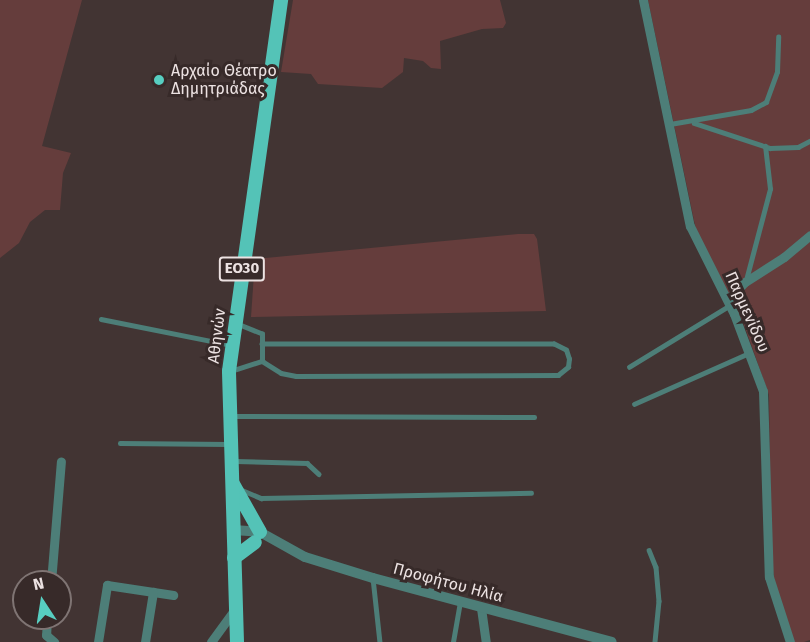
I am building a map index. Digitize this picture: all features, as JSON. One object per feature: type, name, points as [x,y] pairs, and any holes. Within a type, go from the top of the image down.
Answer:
[{"type":"main road","name":"Αθηνών","points":[[237,642],[227,416],[229,371],[281,0]]},
{"type":"main road","points":[[231,477],[257,537],[234,558]]},
{"type":"street","name":"Παρμενίδου","points":[[643,0],[694,240],[729,302],[749,353],[765,406],[769,577],[790,642]]},
{"type":"street","points":[[729,302],[745,282],[784,257],[810,235]]},
{"type":"street","points":[[52,570],[61,461]]},
{"type":"street","points":[[233,535],[257,537]]},
{"type":"street","name":"Προφήτου Ηλία","points":[[257,537],[373,578],[612,642]]},
{"type":"street","points":[[98,642],[107,585],[173,595]]},
{"type":"street","points":[[145,642],[153,592]]},
{"type":"street","points":[[481,608],[486,642]]},
{"type":"street","points":[[211,642],[235,609]]},
{"type":"street","points":[[46,630],[46,635],[54,642]]},
{"type":"lane","points":[[670,124],[751,110],[769,99],[777,72],[778,37]]},
{"type":"lane","points":[[692,122],[716,127],[765,146],[786,148],[810,141]]},
{"type":"lane","points":[[745,282],[770,189],[765,146]]},
{"type":"lane","points":[[629,367],[729,302]]},
{"type":"lane","points":[[101,319],[231,345]]},
{"type":"lane","points":[[234,323],[262,333],[262,361]]},
{"type":"lane","points":[[229,371],[262,361],[281,373],[296,376],[558,375],[567,368],[569,359],[563,347],[554,344],[262,344]]},
{"type":"lane","points":[[634,404],[749,353]]},
{"type":"lane","points":[[227,416],[534,417]]},
{"type":"lane","points":[[120,443],[228,444]]},
{"type":"lane","points":[[229,460],[307,463],[319,474]]},
{"type":"lane","points":[[231,477],[245,493],[261,498],[531,493]]},
{"type":"lane","points":[[650,550],[656,567],[659,601],[655,642]]},
{"type":"lane","points":[[373,578],[380,642]]},
{"type":"lane","points":[[453,642],[460,602]]},
{"type":"shaded area","points":[[0,0],[82,0],[42,146],[71,153],[63,173],[60,210],[45,210],[30,222],[19,243],[0,258]]},
{"type":"shaded area","points":[[293,0],[500,0],[506,23],[503,28],[482,29],[440,41],[441,69],[431,68],[423,61],[404,58],[403,72],[382,88],[318,84],[311,74],[281,72]]},
{"type":"shaded area","points":[[648,0],[810,0],[810,640],[804,642],[794,642],[776,591],[771,557],[769,395],[743,322],[696,230]]},
{"type":"shaded area","points":[[534,234],[537,239],[546,311],[251,317],[255,259]]},
{"type":"place","name":"Αρχαίο Θέατρο Δημητριάδας","points":[[159,80]]}]
